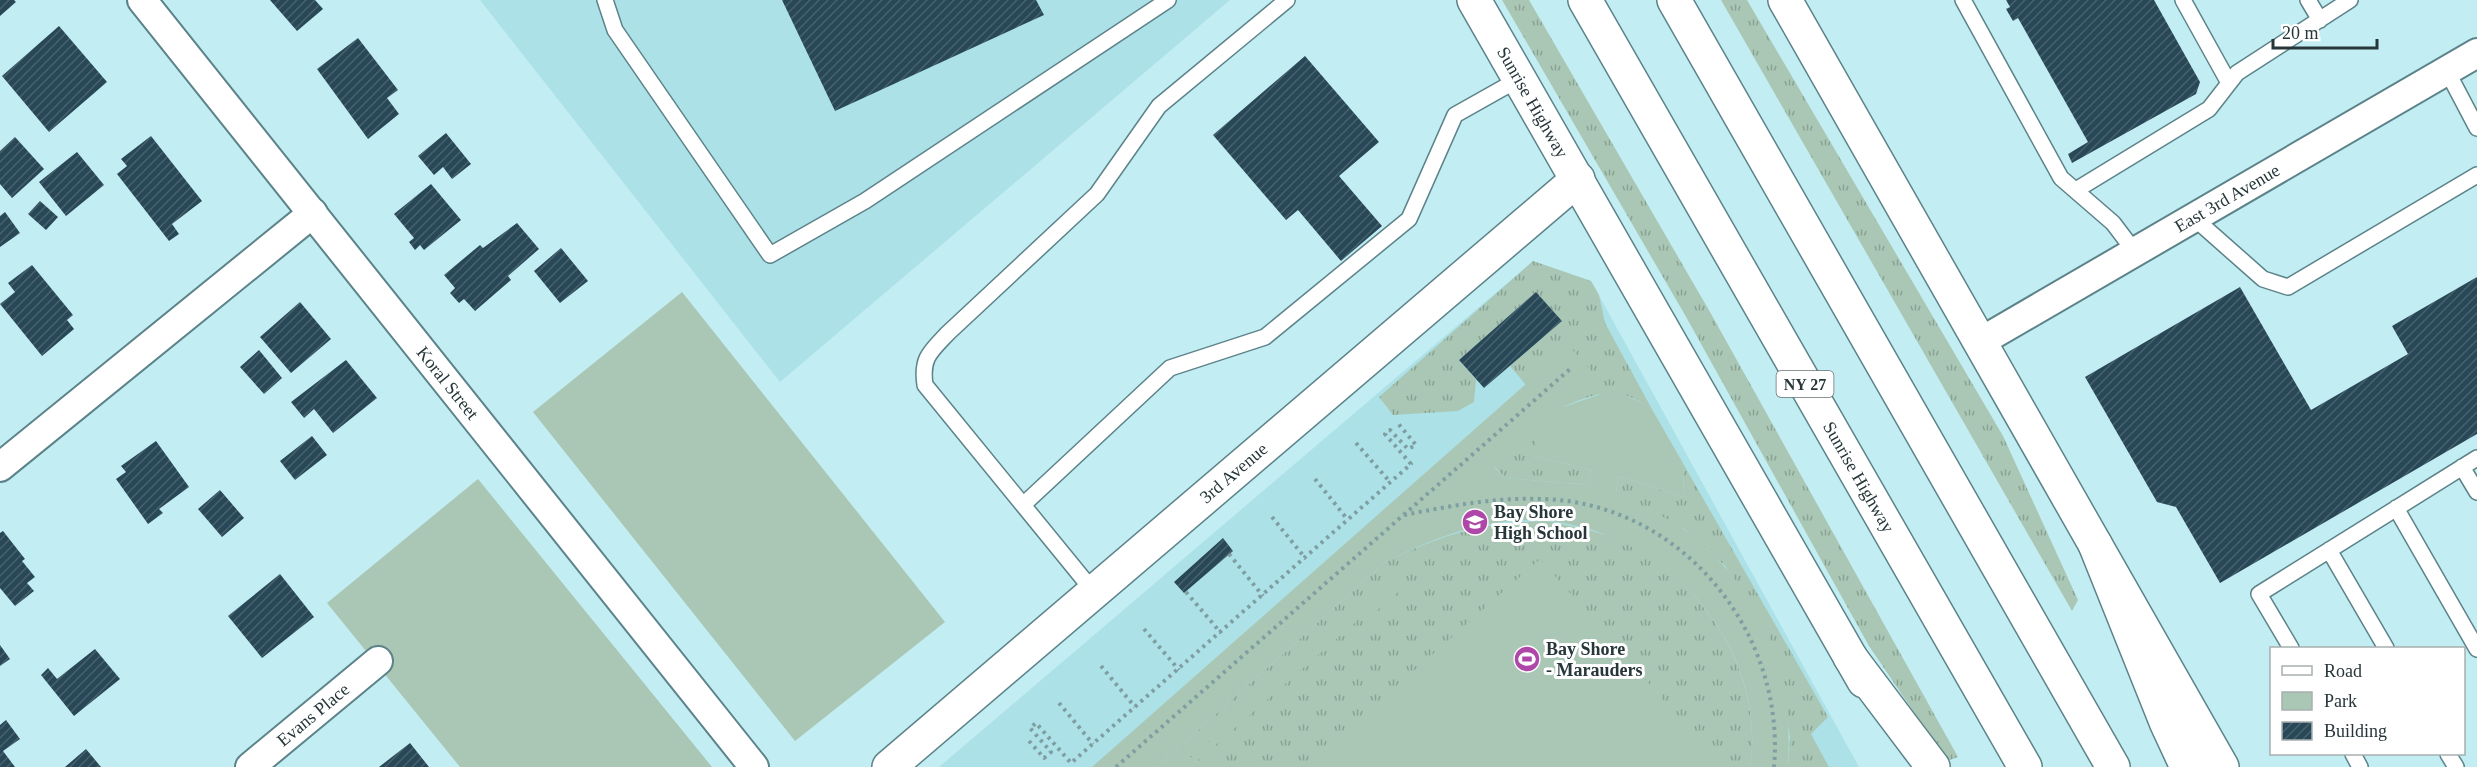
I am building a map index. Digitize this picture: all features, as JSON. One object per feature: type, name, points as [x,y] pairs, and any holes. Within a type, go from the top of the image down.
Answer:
[{"type":"main road","name":"Sunrise Highway","points":[[1474,0],[1913,767]]},
{"type":"main road","name":"Sunrise Highway","points":[[1585,0],[2025,767]]},
{"type":"main road","points":[[1674,0],[2113,767]]},
{"type":"main road","points":[[1785,0],[2222,767]]},
{"type":"main road","name":"3rd Avenue","points":[[889,767],[1578,179]]},
{"type":"main road","points":[[2095,544],[2167,724],[2187,767]]},
{"type":"main road","points":[[1850,657],[1933,767]]},
{"type":"street","name":"Koral Street","points":[[142,0],[754,767]]},
{"type":"street","name":"East 3rd Avenue","points":[[1980,342],[2477,53]]},
{"type":"street","points":[[0,467],[313,213]]},
{"type":"street","name":"Evans Place","points":[[250,767],[378,661]]},
{"type":"lane","points":[[605,0],[615,30],[770,255],[865,201],[1168,0]]},
{"type":"lane","points":[[1094,592],[925,385],[923,369],[928,353],[1097,194],[1159,106],[1287,0]]},
{"type":"lane","points":[[1963,0],[2061,178],[2113,223],[2135,252]]},
{"type":"lane","points":[[2183,0],[2229,83]]},
{"type":"lane","points":[[2308,0],[2320,20]]},
{"type":"lane","points":[[2076,190],[2209,109],[2237,73],[2350,0]]},
{"type":"lane","points":[[2446,71],[2477,128]]},
{"type":"lane","points":[[1023,505],[1170,368],[1266,337],[1409,219],[1455,115],[1519,79]]},
{"type":"lane","points":[[2194,218],[2263,279],[2288,287],[2477,175]]},
{"type":"lane","points":[[2290,647],[2259,594],[2477,458]]},
{"type":"lane","points":[[2462,467],[2477,492]]},
{"type":"lane","points":[[2396,508],[2477,650]]},
{"type":"lane","points":[[2329,550],[2385,647]]},
{"type":"path","points":[[1116,767],[1570,369]]},
{"type":"path","points":[[1029,741],[1044,758],[1051,752],[1030,728],[1036,723],[1071,763],[1179,670],[1411,464],[1385,434],[1390,430],[1408,449],[1416,445],[1396,421]]},
{"type":"path","points":[[1356,443],[1390,482]]},
{"type":"path","points":[[1315,479],[1348,520]]},
{"type":"path","points":[[1403,515],[1473,502],[1544,499],[1596,507],[1623,517],[1668,540],[1686,554],[1715,583],[1748,629],[1767,680],[1776,746],[1774,767]]},
{"type":"path","points":[[1272,517],[1306,559]]},
{"type":"path","points":[[1229,554],[1263,596]]},
{"type":"path","points":[[1186,592],[1221,633]]},
{"type":"path","points":[[1144,629],[1179,670]]},
{"type":"path","points":[[1101,666],[1136,707]]},
{"type":"path","points":[[1059,703],[1093,744]]},
{"type":"shaded area","points":[[480,0],[1230,0],[780,382]]},
{"type":"shaded area","name":"Bay Shore High School","points":[[1533,261],[1591,281],[1859,767],[939,767]]},
{"type":"green space","points":[[1502,0],[1529,0],[1710,312],[1958,757],[1947,761],[1869,646],[1685,315]]},
{"type":"green space","points":[[1721,0],[1747,0],[2003,436],[2078,600],[2072,611]]},
{"type":"green space","points":[[1533,261],[1591,281],[1599,295],[1605,323],[1653,411],[1629,397],[1608,393],[1586,398],[1561,408],[1570,346],[1526,385],[1510,366],[1562,321],[1536,292],[1459,360],[1476,380],[1474,402],[1458,411],[1393,415],[1379,397]]},
{"type":"green space","points":[[682,292],[945,622],[795,741],[533,412]]},
{"type":"green space","points":[[1569,346],[1597,377],[1563,407],[1607,392],[1625,395],[1644,404],[1653,411],[1684,465],[1683,497],[1618,476],[1616,493],[1691,534],[1730,574],[1748,598],[1763,623],[1774,650],[1782,677],[1789,736],[1788,767],[1750,767],[1752,722],[1743,679],[1725,639],[1700,603],[1669,572],[1632,547],[1591,530],[1547,521],[1525,520],[1463,530],[1424,544],[1385,562],[1157,767],[1092,767]],"holes":[[[1536,435],[1533,456],[1592,470],[1588,485],[1505,478],[1494,467]]]},
{"type":"green space","points":[[1537,434],[1533,456],[1592,470],[1588,485],[1505,478],[1494,466]]},
{"type":"green space","points":[[1684,465],[1828,717],[1811,734],[1829,767],[1788,767],[1790,738],[1781,679],[1726,567],[1686,530],[1616,494],[1618,476],[1683,497]]},
{"type":"green space","points":[[478,479],[712,767],[460,767],[327,603]]},
{"type":"green space","points":[[1547,521],[1602,534],[1634,547],[1661,565],[1686,587],[1708,612],[1726,640],[1739,670],[1748,701],[1752,734],[1750,767],[1157,767],[1385,562],[1464,531],[1503,524]]},
{"type":"green space","name":"Bay Shore - Marauders","points":[[1540,559],[1715,759],[1705,767],[1305,767]]},
{"type":"green space","points":[[1390,573],[1403,588],[1372,615],[1368,611],[1194,764],[1197,767],[1173,767],[1185,756],[1189,759],[1364,605],[1360,600]]},
{"type":"building","points":[[0,0],[14,0],[16,2],[0,16]]},
{"type":"building","points":[[270,0],[315,0],[323,9],[297,31]]},
{"type":"building","points":[[782,0],[1036,0],[1044,15],[835,111]]},
{"type":"building","points":[[2006,0],[2154,0],[2200,82],[2196,94],[2072,163],[2068,154],[2088,142],[2018,18],[2013,21],[2006,9],[2010,7]]},
{"type":"building","points":[[59,26],[107,82],[49,132],[2,76]]},
{"type":"building","points":[[358,38],[398,90],[387,98],[399,114],[368,139],[317,69]]},
{"type":"building","points":[[1305,56],[1379,142],[1339,176],[1382,226],[1341,261],[1298,210],[1286,220],[1213,135]]},
{"type":"building","points":[[446,133],[471,164],[452,179],[443,167],[434,175],[418,156]]},
{"type":"building","points":[[151,136],[202,201],[172,224],[179,234],[169,241],[117,174],[127,166],[121,159]]},
{"type":"building","points":[[15,137],[44,169],[12,198],[0,184],[0,151]]},
{"type":"building","points":[[77,152],[104,185],[66,216],[39,182]]},
{"type":"building","points":[[431,184],[461,220],[424,250],[420,245],[415,250],[409,242],[414,238],[394,214]]},
{"type":"building","points":[[40,201],[58,217],[46,230],[28,214]]},
{"type":"building","points":[[5,212],[20,233],[0,247],[0,216]]},
{"type":"building","points":[[517,223],[539,249],[508,276],[511,280],[475,311],[464,299],[459,303],[450,293],[455,288],[444,275],[480,245],[483,248]]},
{"type":"building","points":[[561,248],[588,281],[560,303],[534,271]]},
{"type":"building","points":[[32,265],[73,315],[67,320],[74,329],[42,356],[0,304],[15,292],[8,283]]},
{"type":"building","points":[[2477,277],[2477,434],[2220,583],[2176,507],[2157,502],[2085,377],[2240,287],[2311,410],[2408,354],[2392,326]]},
{"type":"building","points":[[1536,292],[1562,321],[1484,388],[1459,360]]},
{"type":"building","points":[[300,302],[331,339],[291,373],[260,337]]},
{"type":"building","points":[[259,350],[282,378],[264,394],[240,367]]},
{"type":"building","points":[[346,360],[377,398],[333,433],[314,409],[304,418],[291,402]]},
{"type":"building","points":[[312,436],[327,455],[295,480],[280,461]]},
{"type":"building","points":[[156,441],[189,487],[159,509],[163,513],[148,524],[116,479],[126,472],[121,466]]},
{"type":"building","points":[[220,490],[244,518],[222,537],[198,509]]},
{"type":"building","points":[[3,531],[25,559],[22,561],[35,577],[27,583],[34,591],[15,606],[0,588],[0,533]]},
{"type":"building","points":[[1223,538],[1233,551],[1184,593],[1174,582]]},
{"type":"building","points":[[280,574],[314,617],[262,658],[228,616]]},
{"type":"building","points":[[0,645],[10,659],[0,666]]},
{"type":"building","points":[[95,649],[120,679],[74,716],[41,675],[48,668],[57,679]]},
{"type":"building","points":[[6,720],[20,739],[3,751],[15,767],[0,767],[0,725]]},
{"type":"building","points":[[410,743],[429,767],[379,767]]},
{"type":"building","points":[[86,749],[101,767],[65,767]]},
{"type":"place","name":"Bay Shore High School","points":[[1475,522]]},
{"type":"place","name":"Bay Shore - Marauders","points":[[1527,659]]}]
